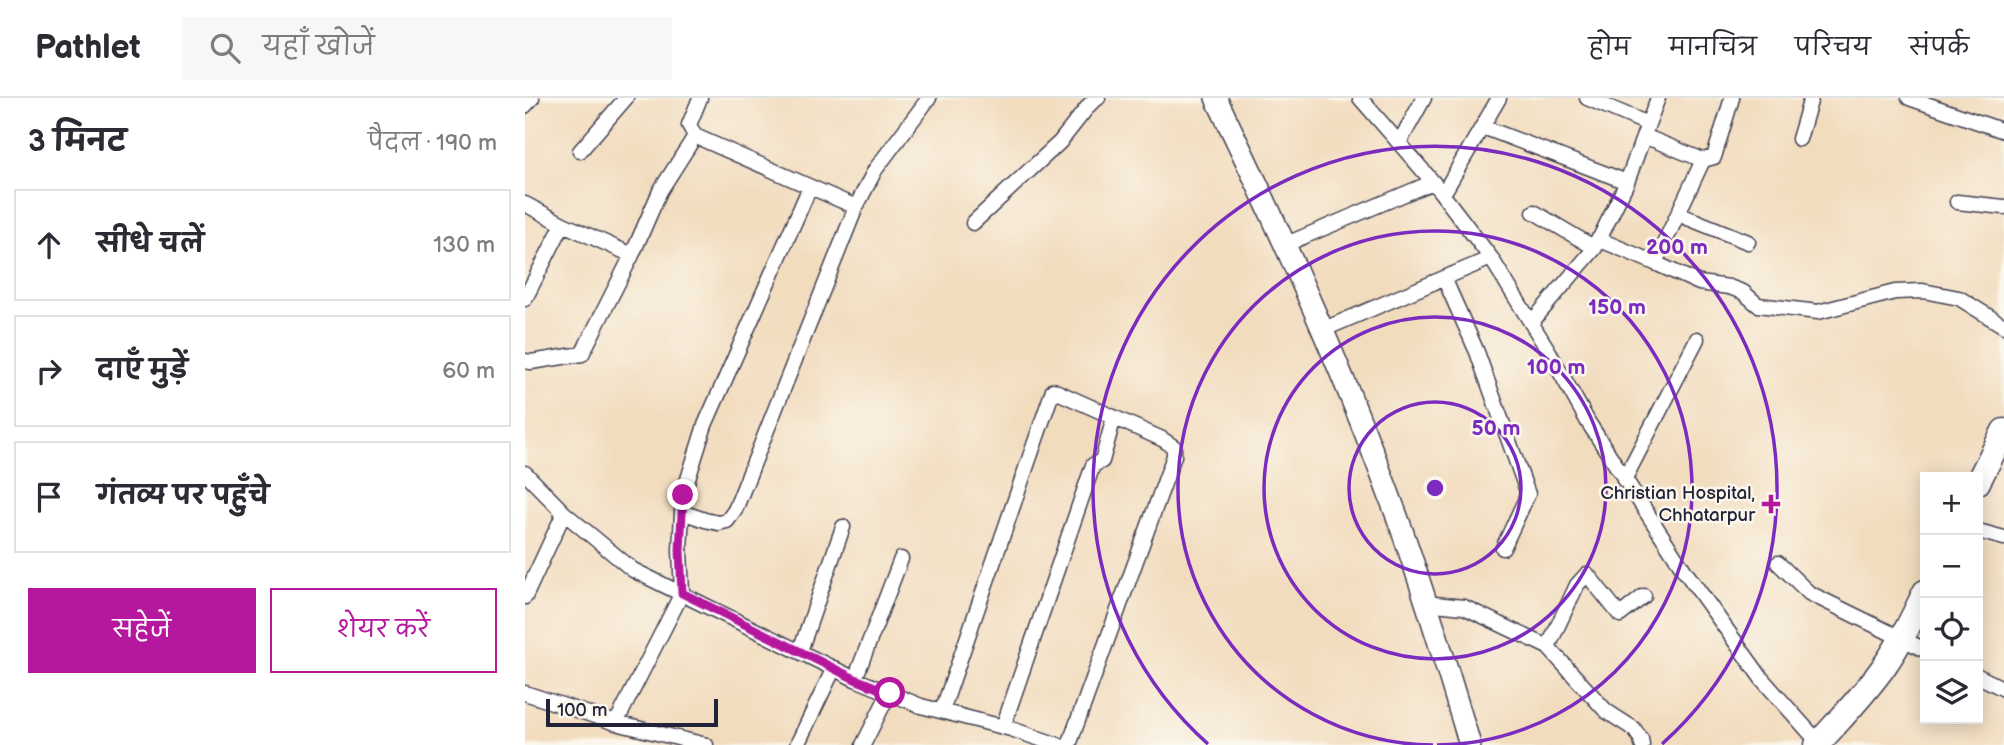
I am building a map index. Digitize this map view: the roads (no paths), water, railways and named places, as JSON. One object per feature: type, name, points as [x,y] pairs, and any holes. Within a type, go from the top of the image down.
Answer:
[{"type":"highway","points":[[1983,472],[2004,431]]},
{"type":"highway","points":[[1818,744],[1865,690],[1901,639],[1922,598]]},
{"type":"main road","points":[[1205,98],[1276,251],[1357,439],[1458,745]]},
{"type":"main road","points":[[1216,98],[1322,330],[1399,522],[1470,745]]},
{"type":"street","points":[[525,106],[532,98]]},
{"type":"street","points":[[580,151],[626,98]]},
{"type":"street","points":[[700,98],[689,125],[695,136],[856,207]]},
{"type":"street","points":[[682,512],[718,523],[727,521],[735,510],[856,207],[875,170],[929,98]]},
{"type":"street","points":[[973,223],[1060,142],[1090,104],[1098,98]]},
{"type":"street","points":[[1360,98],[1443,194],[1491,258],[1624,480],[1684,570],[1762,679],[1818,744]]},
{"type":"street","points":[[1399,143],[1425,98]]},
{"type":"street","points":[[1443,194],[1499,98]]},
{"type":"street","points":[[1587,98],[1703,160],[1714,157],[1732,98]]},
{"type":"street","points":[[1531,323],[1597,243],[1627,182],[1658,98]]},
{"type":"street","points":[[1799,139],[1811,98]]},
{"type":"street","points":[[1909,98],[1932,103],[2004,131]]},
{"type":"street","points":[[1483,127],[1627,182]]},
{"type":"street","points":[[525,360],[531,362],[582,354],[632,255],[660,191],[695,136]]},
{"type":"street","points":[[1655,263],[1703,160]]},
{"type":"street","points":[[1284,245],[1433,182]]},
{"type":"street","points":[[616,723],[682,593],[680,550],[683,495],[705,425],[810,187]]},
{"type":"street","points":[[1957,202],[2004,207]]},
{"type":"street","points":[[525,204],[632,255]]},
{"type":"street","points":[[1534,212],[1597,243],[1655,263],[1699,284],[1729,287],[1743,292],[1758,306],[1818,312],[1895,292],[1923,291],[1959,298],[2004,326]]},
{"type":"street","points":[[1678,214],[1748,242]]},
{"type":"street","points":[[525,299],[563,224]]},
{"type":"street","points":[[1322,330],[1491,258]]},
{"type":"street","points":[[1444,278],[1477,352],[1528,494],[1503,548]]},
{"type":"street","points":[[1624,480],[1696,339]]},
{"type":"street","points":[[942,711],[1053,390],[1162,439],[1174,447],[1174,456],[1069,745]]},
{"type":"street","points":[[1003,727],[1093,465],[1102,461],[1114,417]]},
{"type":"street","points":[[525,472],[564,513],[633,570],[855,679],[921,706],[1003,727],[1058,745]]},
{"type":"street","points":[[525,597],[564,513]]},
{"type":"street","points":[[800,651],[843,527]]},
{"type":"street","points":[[1983,532],[2004,538]]},
{"type":"street","points":[[855,679],[901,559]]},
{"type":"street","points":[[1778,563],[1809,593],[1920,648]]},
{"type":"street","points":[[1548,647],[1577,584],[1587,574],[1620,615],[1644,596]]},
{"type":"street","points":[[1425,603],[1464,607],[1548,647],[1606,711],[1634,729],[1641,738],[1642,745]]},
{"type":"street","points":[[797,745],[834,668]]},
{"type":"street","points":[[1983,678],[2004,689]]},
{"type":"street","points":[[525,693],[616,723],[706,745]]},
{"type":"street","points":[[863,745],[890,693]]},
{"type":"place","name":"Christian Hospital, Chhatarpur","points":[[1771,504]]}]
